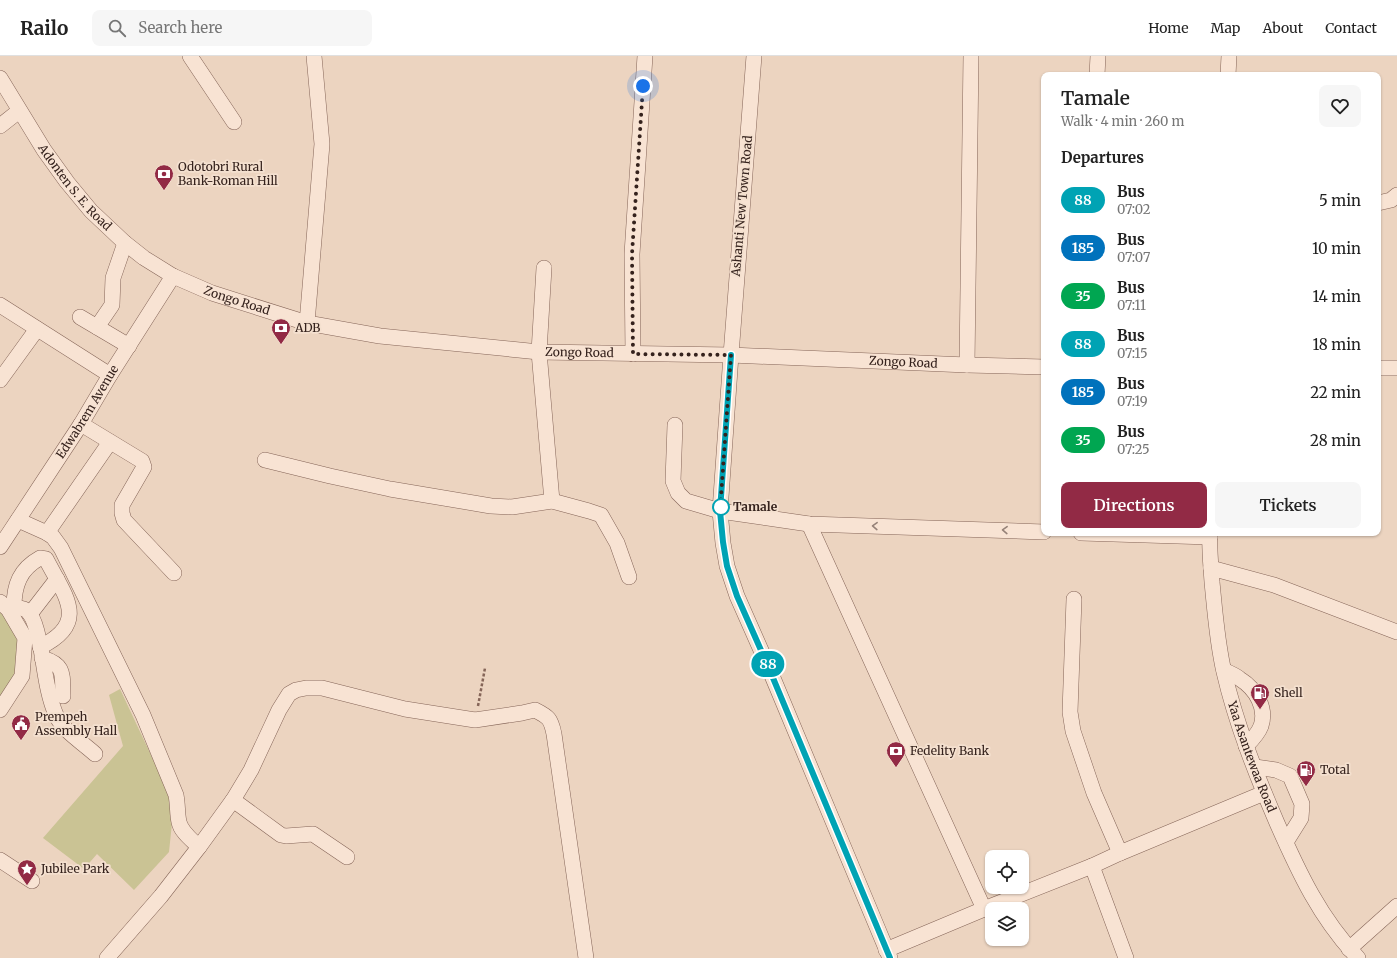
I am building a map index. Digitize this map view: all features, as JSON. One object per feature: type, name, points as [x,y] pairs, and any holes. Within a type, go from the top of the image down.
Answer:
[{"type":"street","points":[[190,56],[234,122]]},
{"type":"street","points":[[307,323],[322,144],[314,56]]},
{"type":"street","points":[[633,354],[632,254],[645,56]]},
{"type":"street","name":"Ashanti New Town Road","points":[[754,56],[720,511],[723,542],[727,566],[737,596],[768,666],[888,954]]},
{"type":"street","points":[[967,365],[971,56]]},
{"type":"street","points":[[1097,72],[1098,56]]},
{"type":"street","points":[[1228,72],[1229,56]]},
{"type":"street","name":"Adonten S. E. Road","points":[[0,78],[44,150],[91,211],[125,243],[144,258],[173,276]]},
{"type":"street","points":[[0,126],[19,111]]},
{"type":"street","points":[[1381,202],[1391,200],[1397,195]]},
{"type":"street","points":[[97,327],[112,305],[113,278],[125,243]]},
{"type":"street","points":[[544,268],[539,352],[552,501]]},
{"type":"street","name":"Zongo Road","points":[[173,276],[212,293],[307,323],[380,336],[539,352],[731,355],[1041,367]]},
{"type":"street","name":"Edwabrem Avenue","points":[[0,547],[81,424],[110,375],[173,276]]},
{"type":"street","points":[[0,305],[110,375]]},
{"type":"street","points":[[80,317],[129,346]]},
{"type":"street","points":[[0,380],[38,329]]},
{"type":"street","points":[[1381,368],[1397,368]]},
{"type":"street","points":[[81,424],[142,461],[144,467],[122,505],[122,513],[124,520],[174,573]]},
{"type":"street","points":[[675,425],[673,481],[678,492],[686,501],[720,511],[809,524],[1041,532]]},
{"type":"street","points":[[47,533],[110,442]]},
{"type":"street","points":[[265,460],[390,489],[491,506],[512,507],[552,501],[589,511],[601,515],[617,543],[629,577]]},
{"type":"street","points":[[18,520],[47,533],[53,537],[61,548],[143,715],[176,796],[179,823],[181,828],[199,847]]},
{"type":"street","points":[[809,524],[984,909]]},
{"type":"street","name":"Yaa Asantewaa Road","points":[[1210,536],[1215,622],[1224,670],[1246,746],[1264,793],[1309,893],[1325,917],[1354,953]]},
{"type":"street","points":[[7,606],[14,594],[17,582],[30,563],[40,558],[46,559],[70,606],[69,622],[64,631],[41,652]]},
{"type":"street","points":[[1212,568],[1274,585],[1397,632]]},
{"type":"street","points":[[30,614],[57,579]]},
{"type":"street","points":[[1074,599],[1070,712],[1073,731],[1094,793],[1120,853]]},
{"type":"street","points":[[7,606],[20,608],[30,614],[37,628],[49,696],[57,716],[61,724],[95,754]]},
{"type":"street","points":[[0,710],[22,676],[25,638],[7,606]]},
{"type":"street","points":[[41,652],[62,670],[63,696]]},
{"type":"street","points":[[1224,670],[1251,687],[1259,699],[1263,713],[1261,726],[1256,736],[1246,746]]},
{"type":"street","points":[[107,958],[161,896],[233,800],[251,770],[279,710],[289,694],[296,690],[306,688],[322,688],[405,709],[475,720],[535,710],[547,716],[552,723],[586,958]]},
{"type":"street","points":[[1255,767],[1276,770],[1290,776],[1302,804],[1301,818],[1286,842]]},
{"type":"street","points":[[888,954],[984,909],[1092,866],[1264,793]]},
{"type":"street","points":[[233,800],[280,835],[313,834],[346,857]]},
{"type":"street","points":[[0,860],[32,881]]},
{"type":"street","points":[[1092,866],[1126,958]]},
{"type":"street","points":[[1354,953],[1397,906]]},
{"type":"path","points":[[475,720],[485,668]]},
{"type":"shaded area","points":[[0,612],[5,616],[13,628],[18,643],[17,675],[0,697]]},
{"type":"shaded area","points":[[120,689],[174,804],[169,852],[134,890],[97,854],[84,869],[43,838],[123,746],[109,695]]},
{"type":"bus line","name":"88","points":[[731,355],[720,511],[727,566],[737,596],[768,666],[890,958]]},
{"type":"place","name":"Odotobri Rural Bank-Roman Hill","points":[[164,191]]},
{"type":"place","name":"ADB","points":[[281,345]]},
{"type":"place","name":"Tamale","points":[[721,507]]},
{"type":"place","name":"Shell","points":[[1260,710]]},
{"type":"place","name":"Prempeh Assembly Hall","points":[[21,741]]},
{"type":"place","name":"Fedelity Bank","points":[[896,768]]},
{"type":"place","name":"Total","points":[[1306,787]]},
{"type":"place","name":"Jubilee Park","points":[[27,886]]},
{"type":"route","points":[[643,86],[632,254],[633,354],[731,355],[720,511],[721,507]]}]
